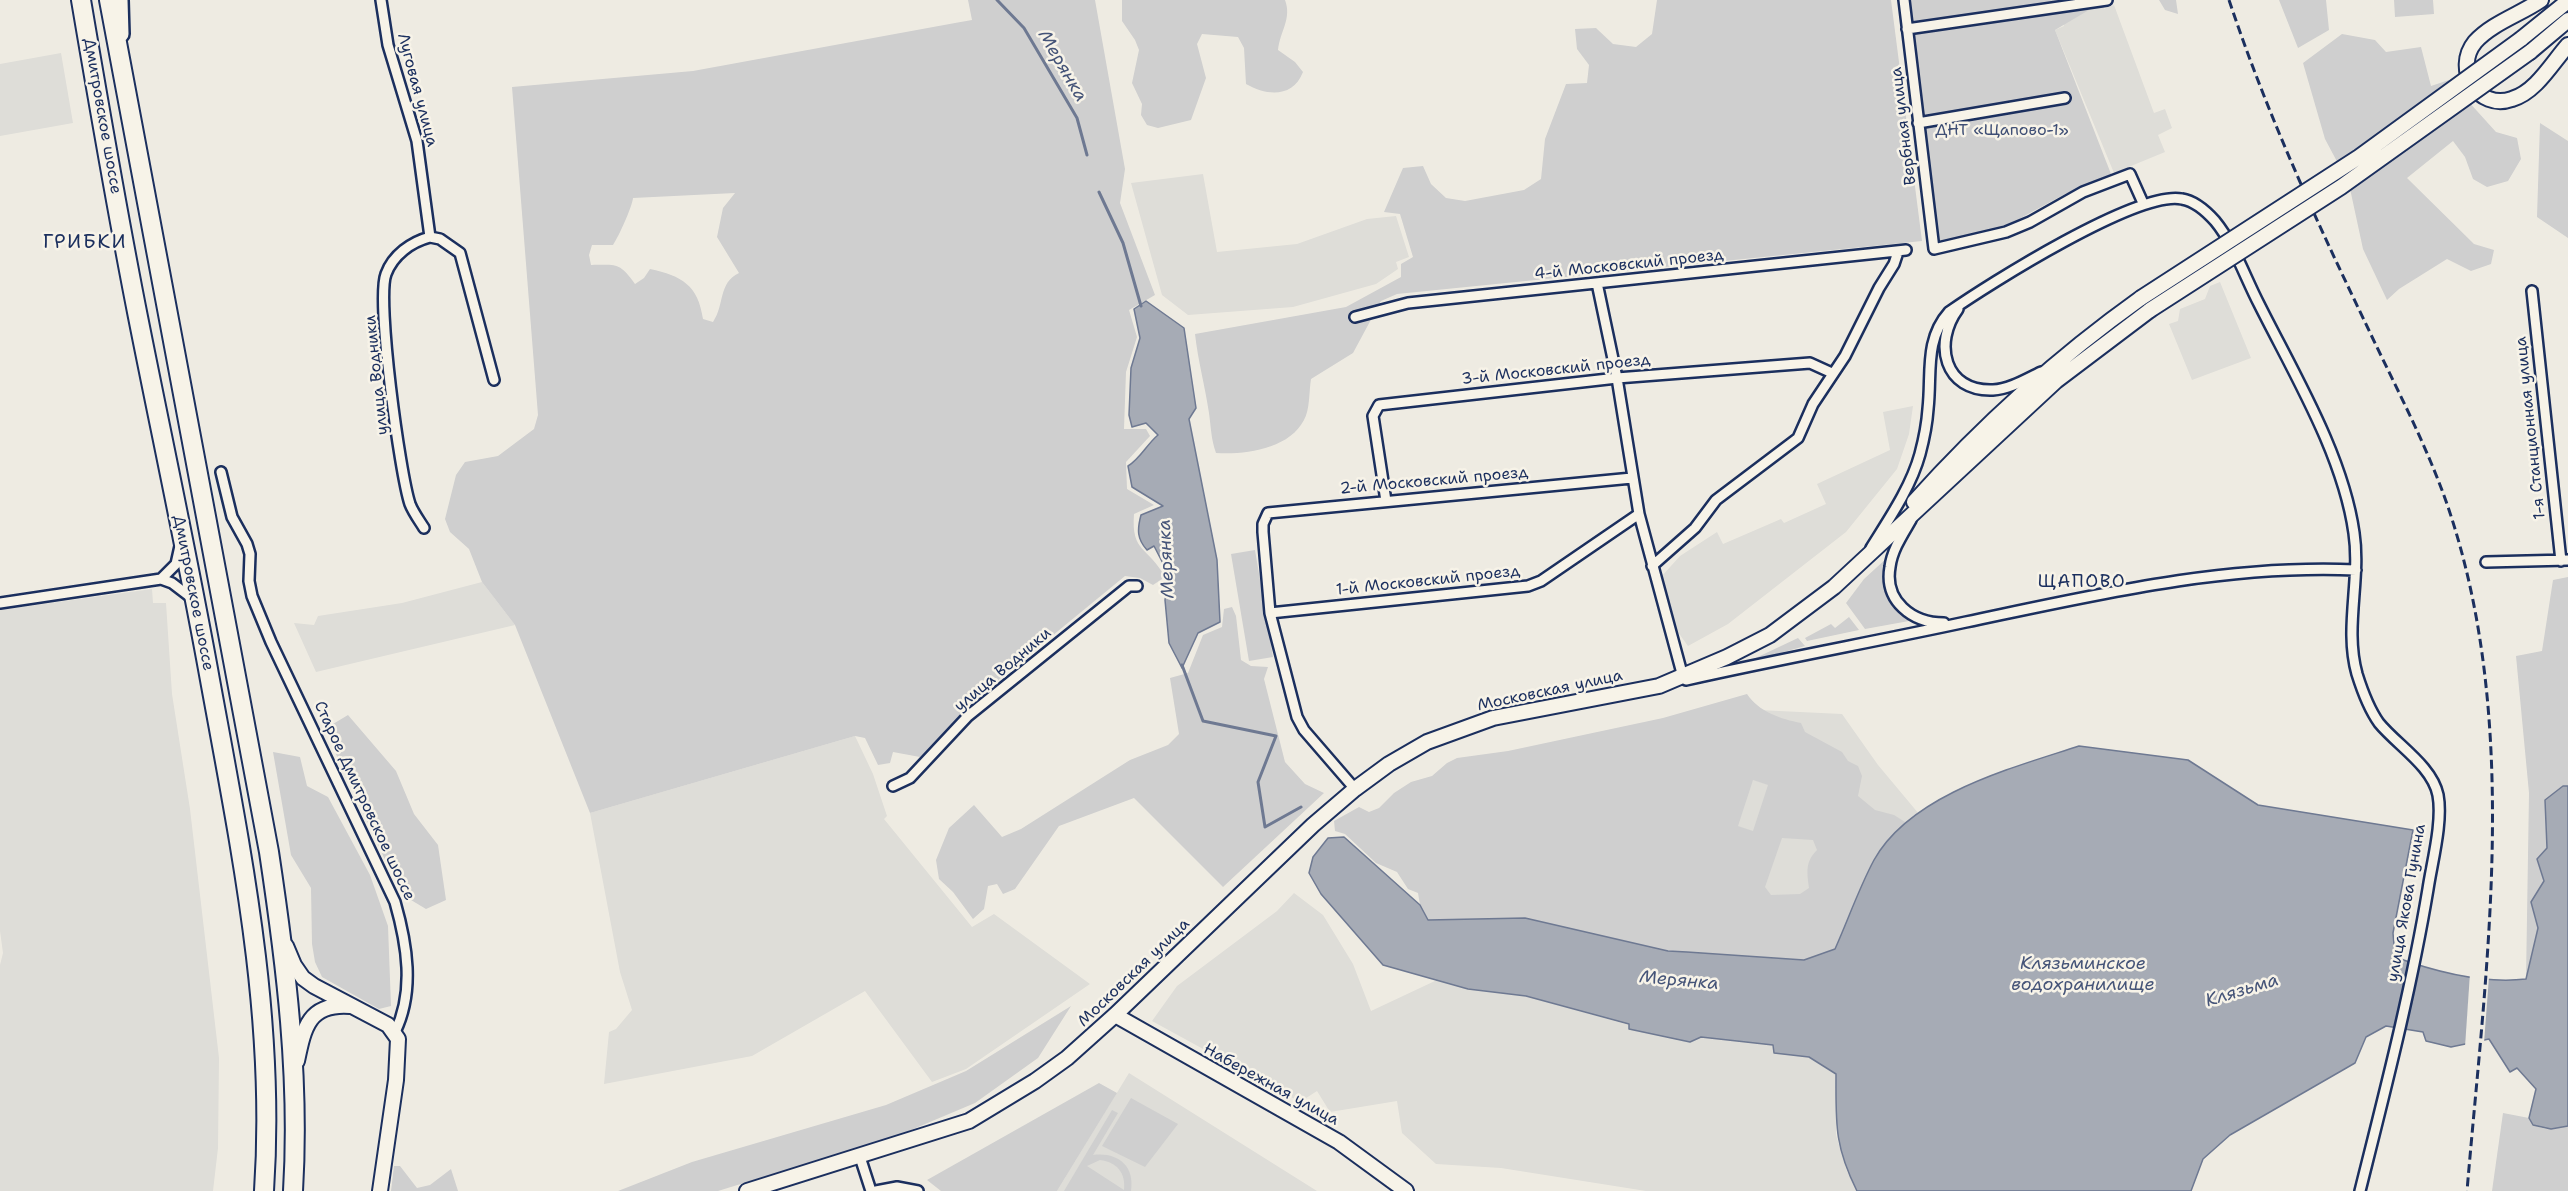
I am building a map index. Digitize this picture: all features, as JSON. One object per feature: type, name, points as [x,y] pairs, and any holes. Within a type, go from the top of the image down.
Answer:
[{"type":"highway","name":"Дмитровское шоссе","points":[[81,0],[138,314],[183,535],[242,856],[262,990],[267,1069],[264,1191]]},
{"type":"highway","name":"Дмитровское шоссе","points":[[109,0],[247,728],[281,930],[294,1071],[296,1142],[293,1191]]},
{"type":"main road","points":[[73,0],[91,57]]},
{"type":"main road","points":[[120,0],[121,67]]},
{"type":"main road","points":[[2541,0],[2477,41],[2466,63],[2469,81],[2480,95],[2487,99],[2497,101],[2514,99],[2529,90],[2568,45]]},
{"type":"main road","points":[[1858,564],[1976,434],[2048,369],[2141,298],[2367,152],[2521,39],[2568,1]]},
{"type":"main road","points":[[1659,686],[1683,677],[1770,635],[1812,605],[2056,381],[2150,310],[2341,187],[2530,52],[2568,20]]},
{"type":"main road","name":"Московская улица","points":[[747,1191],[860,1157],[969,1120],[986,1112],[1067,1058],[1313,825],[1389,764],[1427,742],[1460,728],[1524,711],[1659,686]]},
{"type":"main road","points":[[281,930],[294,964],[303,978],[388,1025],[395,1032]]},
{"type":"main road","points":[[294,1071],[302,1038],[312,1017],[330,1007],[355,1007]]},
{"type":"main road","name":"Набережная улица","points":[[1115,1015],[1339,1142],[1406,1191]]},
{"type":"main road","name":"Старое Дмитровское шоссе","points":[[380,1191],[399,1050],[395,1032]]},
{"type":"street","name":"Луговая улица","points":[[381,0],[388,45],[417,141],[430,237]]},
{"type":"street","name":"Вербная улица","points":[[1904,0],[1934,249],[2006,232],[2030,222],[2083,192],[2130,174],[2143,203]]},
{"type":"street","points":[[1907,29],[2107,0]]},
{"type":"street","points":[[1918,123],[2065,98]]},
{"type":"street","name":"улица Якова Гунина","points":[[1870,549],[1909,483],[1920,456],[1928,409],[1930,351],[1935,332],[1949,312],[2054,249],[2143,203],[2167,198],[2193,203],[2209,215],[2222,231],[2306,398],[2335,463],[2350,513],[2356,570],[2351,643],[2360,681],[2377,720],[2430,778],[2438,795],[2435,844],[2421,926],[2396,1049],[2360,1191]]},
{"type":"street","points":[[430,237],[440,239],[460,253],[494,380]]},
{"type":"street","name":"улица Водники","points":[[424,528],[411,505],[403,473],[389,370],[386,275],[404,248],[430,237]]},
{"type":"street","name":"4-й Московский проезд","points":[[1355,317],[1408,303],[1902,251],[1879,288],[1845,356],[1832,372]]},
{"type":"street","points":[[1597,283],[1617,378],[1639,514],[1683,677]]},
{"type":"street","name":"1-я Станционная улица","points":[[2532,291],[2564,560]]},
{"type":"street","points":[[1965,301],[1952,318],[1944,346],[1947,364],[1959,379],[1976,388],[1994,390],[2015,384],[2048,369]]},
{"type":"street","name":"3-й Московский проезд","points":[[1386,501],[1373,416],[1375,408],[1379,405],[1617,378],[1810,363],[1832,372]]},
{"type":"street","points":[[1652,566],[1695,528],[1716,500],[1798,438],[1832,372]]},
{"type":"street","name":"Старое Дмитровское шоссе","points":[[221,472],[231,517],[250,554],[249,581],[252,596],[271,642],[395,902],[406,945],[407,969],[403,1011],[395,1032]]},
{"type":"street","name":"2-й Московский проезд","points":[[1270,613],[1263,524],[1270,512],[1632,478]]},
{"type":"street","points":[[1916,511],[1890,565],[1891,588],[1905,612],[1918,620],[1933,623],[1964,622]]},
{"type":"street","name":"1-й Московский проезд","points":[[1270,613],[1528,586],[1541,581],[1639,514]]},
{"type":"street","points":[[161,579],[176,564],[183,535]]},
{"type":"street","points":[[2486,562],[2564,560]]},
{"type":"street","name":"Московская улица","points":[[1659,686],[1964,622],[2209,575],[2282,569],[2356,570]]},
{"type":"street","points":[[0,603],[161,579],[172,583],[195,601]]},
{"type":"street","name":"улица Водники","points":[[893,786],[910,778],[968,716],[1130,586],[1137,585]]},
{"type":"street","points":[[1270,613],[1297,717],[1304,730],[1355,789]]},
{"type":"street","points":[[860,1157],[871,1191]]},
{"type":"street","points":[[876,1191],[897,1187],[918,1191]]},
{"type":"shaded area","points":[[2102,2],[2104,9],[2114,5],[2154,113],[2165,109],[2172,128],[2158,135],[2165,152],[2114,173],[2055,30],[2064,26],[2061,18]]},
{"type":"shaded area","points":[[61,53],[73,123],[0,136],[0,64]]},
{"type":"shaded area","points":[[1203,174],[1217,252],[1297,244],[1367,219],[1396,216],[1409,257],[1396,262],[1398,269],[1376,284],[1293,307],[1188,315],[1162,295],[1131,183]]},
{"type":"shaded area","points":[[2220,282],[2251,358],[2192,380],[2169,324],[2178,321],[2180,309],[2205,299],[2210,286]]},
{"type":"shaded area","points":[[1913,406],[1909,434],[1897,469],[1846,532],[1728,624],[1688,646],[1675,628],[1661,577],[1680,556],[1717,532],[1723,544],[1781,519],[1784,523],[1826,504],[1817,484],[1890,450],[1883,412]]},
{"type":"shaded area","points":[[482,582],[515,625],[316,672],[294,623],[314,625],[318,616],[402,603]]},
{"type":"shaded area","points":[[152,589],[153,603],[166,603],[172,694],[190,809],[219,1058],[218,1148],[213,1191],[0,1191],[0,965],[3,953],[0,931],[0,610]]},
{"type":"shaded area","points":[[1758,710],[1842,714],[1878,765],[1919,814],[1965,851],[1687,952]]},
{"type":"shaded area","points":[[855,736],[873,774],[887,816],[884,819],[972,927],[994,914],[1090,984],[966,1069],[932,1082],[865,991],[752,1056],[604,1084],[609,1032],[616,1029],[632,1010],[620,972],[590,813]]},
{"type":"shaded area","points":[[1294,893],[1323,915],[1353,964],[1371,1011],[1437,980],[1468,989],[1526,996],[1629,1025],[1629,1028],[1773,1045],[1774,1053],[1808,1056],[1836,1074],[1836,1135],[1847,1171],[1857,1191],[1646,1191],[1501,1168],[1436,1164],[1402,1133],[1397,1101],[1330,1112],[1317,1091],[1300,1102],[1152,1021],[1177,986],[1277,911]]},
{"type":"shaded area","points":[[1129,1073],[1317,1191],[1057,1191]]},
{"type":"green space","points":[[968,0],[1095,0],[1125,169],[1120,203],[1155,295],[1129,310],[1137,337],[1126,372],[1124,429],[1146,429],[1150,436],[1126,462],[1127,489],[1154,505],[1134,514],[1135,536],[1165,577],[1153,585],[1140,578],[1125,576],[974,700],[920,757],[893,752],[890,763],[878,765],[865,738],[855,736],[590,813],[515,625],[482,582],[469,549],[450,532],[445,519],[456,475],[465,462],[498,456],[534,429],[538,415],[512,87],[693,71],[972,20]],"holes":[[[735,193],[723,208],[717,237],[739,273],[728,282],[713,322],[703,319],[697,298],[687,284],[680,279],[650,269],[644,278],[635,284],[617,266],[591,265],[589,255],[592,245],[613,245],[625,222],[633,198]]]},
{"type":"green space","points":[[1122,0],[1285,0],[1287,13],[1278,50],[1295,62],[1303,72],[1293,87],[1286,90],[1271,92],[1254,88],[1246,84],[1244,48],[1238,37],[1202,34],[1197,44],[1206,78],[1191,120],[1158,128],[1147,125],[1141,115],[1142,104],[1132,83],[1139,50],[1122,21]]},
{"type":"green space","points":[[1657,0],[1891,0],[1922,241],[1397,294],[1381,301],[1353,353],[1311,379],[1304,420],[1288,438],[1253,451],[1216,453],[1195,334],[1346,307],[1401,277],[1401,264],[1413,257],[1400,214],[1384,212],[1403,168],[1423,166],[1431,184],[1446,198],[1465,201],[1524,190],[1541,179],[1545,139],[1566,84],[1587,83],[1589,65],[1577,49],[1575,29],[1596,28],[1613,44],[1636,47],[1652,34]]},
{"type":"green space","name":"ДНТ «Щапово-1»","points":[[1900,0],[2106,0],[2055,30],[2111,174],[2065,194],[2006,226],[1931,244]]},
{"type":"green space","points":[[2159,0],[2176,0],[2178,14],[2165,10]]},
{"type":"green space","points":[[2279,0],[2326,0],[2329,30],[2298,48]]},
{"type":"green space","points":[[2394,0],[2433,0],[2434,14],[2395,17]]},
{"type":"green space","points":[[2342,34],[2375,40],[2386,52],[2421,47],[2431,86],[2449,80],[2496,132],[2517,138],[2521,159],[2508,181],[2487,187],[2473,179],[2465,157],[2453,141],[2407,178],[2474,244],[2494,250],[2491,264],[2471,271],[2447,259],[2399,289],[2387,300],[2363,249],[2349,184],[2325,139],[2303,63]]},
{"type":"green space","points":[[2540,123],[2568,141],[2568,238],[2537,217]]},
{"type":"green space","points":[[1255,550],[1273,657],[1249,661],[1231,554]]},
{"type":"green space","points":[[1888,557],[1885,577],[1887,593],[1895,607],[1909,621],[1865,629],[1846,603],[1864,579]]},
{"type":"green space","points":[[2568,577],[2568,786],[2563,786],[2545,800],[2547,848],[2537,859],[2544,881],[2531,902],[2539,928],[2526,979],[2529,793],[2516,656],[2542,651],[2553,580]]},
{"type":"green space","points":[[1232,607],[1236,616],[1241,660],[1251,666],[1268,667],[1264,679],[1285,762],[1305,784],[1324,793],[1223,887],[1134,798],[1059,826],[1015,889],[1003,894],[997,884],[988,886],[984,909],[973,919],[953,892],[939,879],[936,860],[949,828],[974,805],[1002,837],[1021,829],[1130,760],[1168,745],[1179,734],[1170,678],[1188,673],[1203,635],[1222,627],[1224,609]]},
{"type":"green space","points":[[1849,617],[1859,630],[1807,641],[1805,638],[1831,624],[1835,628]]},
{"type":"green space","points":[[1798,638],[1805,646],[1745,663]]},
{"type":"green space","points":[[1747,694],[1764,710],[1778,717],[1801,723],[1805,732],[1842,752],[1848,761],[1858,766],[1862,776],[1858,796],[1875,810],[1894,815],[1905,822],[1875,859],[1835,949],[1804,960],[1668,951],[1525,918],[1428,920],[1420,905],[1418,893],[1408,889],[1397,872],[1376,863],[1345,834],[1335,831],[1334,821],[1359,807],[1369,812],[1379,808],[1394,793],[1411,782],[1432,776],[1457,758],[1508,751],[1663,718]],"holes":[[[1753,780],[1768,785],[1753,831],[1738,826]],[[1782,838],[1813,840],[1817,850],[1813,854],[1807,872],[1809,888],[1800,894],[1771,895],[1765,887]]]},
{"type":"green space","points":[[348,715],[396,771],[414,814],[438,845],[446,900],[426,909],[411,900],[386,862],[335,752],[328,727]]},
{"type":"green space","points":[[273,752],[300,757],[307,786],[328,797],[370,875],[388,926],[391,1006],[379,1009],[322,977],[315,962],[312,944],[311,888],[291,855]]},
{"type":"green space","points":[[1071,1006],[1038,1058],[975,1103],[899,1135],[718,1191],[618,1191],[692,1162],[886,1105],[966,1071]]},
{"type":"green space","points":[[1099,1083],[1117,1093],[1057,1191],[941,1191],[927,1180]]},
{"type":"green space","points":[[1131,1098],[1178,1124],[1145,1167],[1102,1146]]},
{"type":"green space","points":[[1112,1110],[1118,1113],[1093,1155],[1110,1156],[1122,1162],[1130,1174],[1131,1191],[1064,1191]],"holes":[[[1100,1160],[1119,1169],[1123,1178],[1124,1190],[1087,1166]]]},
{"type":"green space","points":[[2503,1113],[2529,1118],[2542,1128],[2568,1126],[2568,1191],[2492,1191]]},
{"type":"green space","points":[[394,1166],[400,1166],[417,1188],[430,1185],[451,1169],[458,1191],[391,1191]]},
{"type":"water","points":[[1146,301],[1184,328],[1196,408],[1189,419],[1217,560],[1220,622],[1198,633],[1182,668],[1169,643],[1165,600],[1169,575],[1154,546],[1147,550],[1139,534],[1141,515],[1163,506],[1132,487],[1128,466],[1158,435],[1146,423],[1132,427],[1129,415],[1131,368],[1140,338],[1134,309]]},
{"type":"water","name":"Клязьминское водохранилище","points":[[2079,746],[2188,760],[2258,805],[2413,830],[2393,933],[2395,957],[2460,976],[2493,980],[2526,979],[2538,928],[2531,902],[2544,881],[2537,859],[2547,848],[2545,800],[2563,786],[2568,786],[2568,1126],[2551,1129],[2533,1125],[2529,1118],[2536,1089],[2517,1068],[2510,1072],[2489,1039],[2451,1047],[2426,1041],[2423,1032],[2386,1026],[2366,1037],[2355,1063],[2230,1135],[2203,1159],[2191,1191],[1857,1191],[1840,1147],[1836,1074],[1809,1057],[1774,1053],[1773,1045],[1701,1037],[1690,1042],[1629,1029],[1629,1024],[1526,996],[1468,989],[1383,965],[1321,894],[1309,873],[1313,857],[1328,838],[1344,837],[1420,905],[1428,920],[1525,918],[1668,951],[1804,960],[1835,949],[1874,860],[1891,837],[1912,817],[1965,786]]},
{"type":"pier","points":[[2470,973],[2489,977],[2484,1043],[2465,1047]]},
{"type":"waterway","name":"Мерянка","points":[[997,0],[1024,28],[1077,118],[1087,155]]},
{"type":"waterway","name":"Мерянка","points":[[1099,192],[1123,243],[1141,306]]},
{"type":"waterway","name":"Мерянка","points":[[1182,665],[1203,721],[1276,736],[1258,782],[1265,827],[1301,807]]},
{"type":"railway","points":[[2229,0],[2259,82],[2327,243],[2429,457],[2447,504],[2470,587],[2484,672],[2491,758],[2492,845],[2489,932],[2467,1191]]},
{"type":"district","name":"ГРИБКИ","points":[[85,243]]},
{"type":"district","name":"ЩАПОВО","points":[[2082,582]]},
{"type":"water label","name":"Клязьма","points":[[2242,991]]}]
